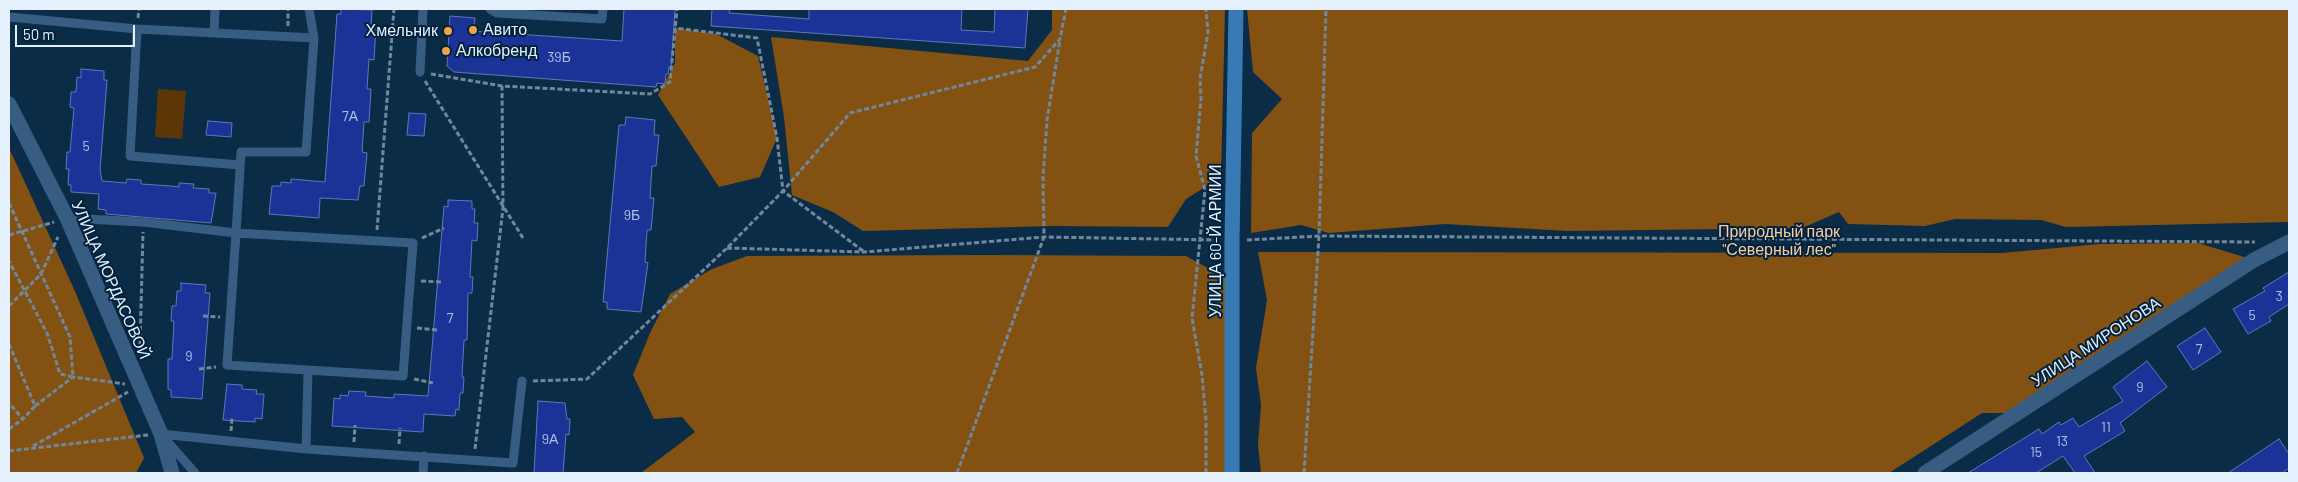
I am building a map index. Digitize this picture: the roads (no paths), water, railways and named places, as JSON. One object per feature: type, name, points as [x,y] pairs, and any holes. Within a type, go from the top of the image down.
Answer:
[{"type":"street","name":"УЛИЦА 60-Й АРМИИ","points":[[1232,473],[1232,241],[1236,9]]},
{"type":"street","name":"УЛИЦА МОРДАСОВОЙ","points":[[9,104],[67,218],[138,386],[161,434],[172,473]]},
{"type":"street","name":"УЛИЦА МИРОНОВА","points":[[1925,473],[2254,260],[2288,242]]},
{"type":"lane","points":[[214,34],[215,9]]},
{"type":"lane","points":[[67,218],[143,222],[236,233],[413,243],[403,376],[227,365],[236,233],[241,152],[306,152],[314,38],[309,9]]},
{"type":"lane","points":[[420,72],[423,9]]},
{"type":"lane","points":[[490,9],[497,13],[602,19],[602,9]]},
{"type":"lane","points":[[9,17],[137,29],[214,34],[288,35],[314,38]]},
{"type":"lane","points":[[137,29],[130,156],[240,165]]},
{"type":"lane","points":[[306,448],[308,371]]},
{"type":"lane","points":[[161,434],[353,452],[513,463],[522,381]]},
{"type":"lane","points":[[161,434],[195,473]]},
{"type":"lane","points":[[423,473],[424,456]]},
{"type":"place","name":"Авито","points":[[473,30]]},
{"type":"place","name":"Хмельник","points":[[448,31]]},
{"type":"place","name":"Алкобренд","points":[[446,51]]},
{"type":"park label","name":"Природный парк \"Северный лес\"","points":[[1779,241]]}]
